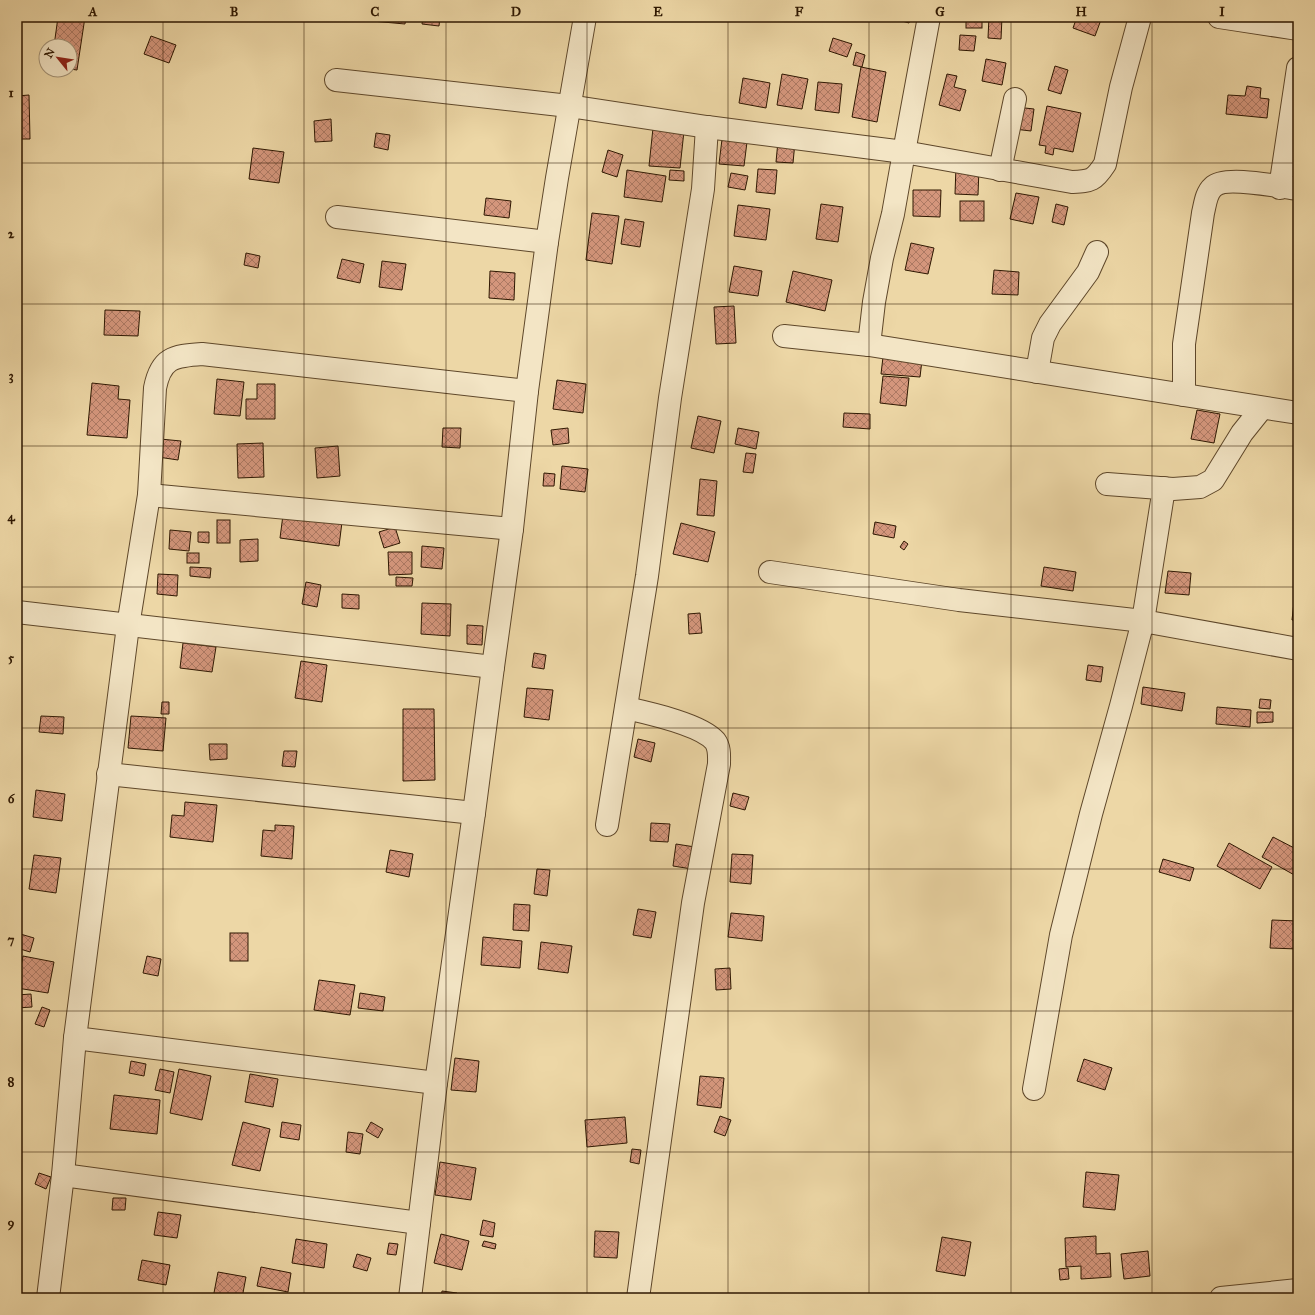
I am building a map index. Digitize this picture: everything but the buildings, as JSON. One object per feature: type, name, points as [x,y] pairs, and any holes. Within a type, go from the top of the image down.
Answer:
[{"type":"street","points":[[410,1298],[436,1083],[512,529],[547,242],[585,17]]},
{"type":"street","points":[[869,345],[875,294],[893,214],[930,17]]},
{"type":"street","points":[[336,80],[569,106],[707,127],[904,152],[1072,182],[1089,181],[1098,175],[1105,164],[1121,87],[1140,17]]},
{"type":"street","points":[[1219,17],[1298,29]]},
{"type":"street","points":[[1184,395],[1184,344],[1203,213],[1209,192],[1211,188],[1218,183],[1240,181],[1289,188],[1298,68]]},
{"type":"street","points":[[1000,170],[1015,99]]},
{"type":"street","points":[[607,825],[647,576],[670,398],[703,188],[707,127]]},
{"type":"street","points":[[337,216],[547,242]]},
{"type":"street","points":[[1037,372],[1043,338],[1050,324],[1088,272],[1097,252]]},
{"type":"street","points":[[784,336],[869,345],[1298,413]]},
{"type":"street","points":[[48,1298],[63,1175],[75,1038],[108,774],[128,626],[149,495],[154,388],[162,366],[185,355],[202,354],[528,391]]},
{"type":"street","points":[[1107,484],[1164,488],[1200,487],[1213,480],[1242,433],[1262,408]]},
{"type":"street","points":[[1034,1089],[1061,935],[1091,814],[1122,706],[1143,621],[1164,488]]},
{"type":"street","points":[[149,495],[512,529]]},
{"type":"street","points":[[770,572],[959,600],[1143,621],[1298,649]]},
{"type":"street","points":[[17,612],[493,667]]},
{"type":"street","points":[[626,708],[679,722],[695,728],[715,741],[720,751],[719,764],[693,903],[638,1298]]},
{"type":"street","points":[[108,774],[474,813]]},
{"type":"street","points":[[75,1038],[436,1083]]},
{"type":"street","points":[[63,1175],[419,1223]]},
{"type":"street","points":[[1221,1298],[1298,1290]]}]
